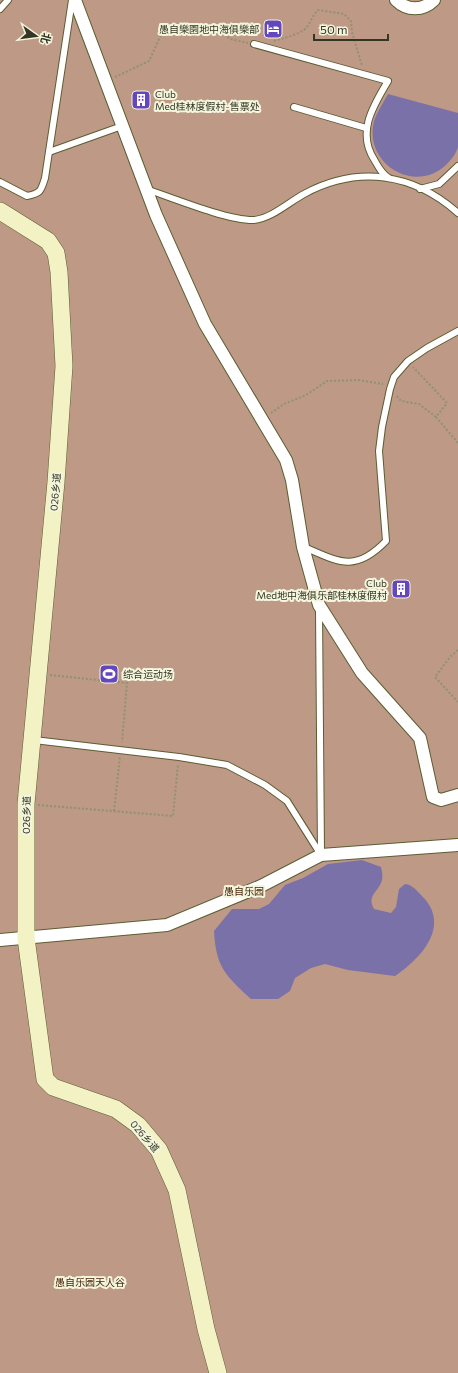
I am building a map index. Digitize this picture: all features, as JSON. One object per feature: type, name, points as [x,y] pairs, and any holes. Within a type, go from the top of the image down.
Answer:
[{"type":"street","points":[[74,0],[146,189],[205,324],[286,460],[292,480],[303,547],[320,605],[362,673],[420,738],[433,797],[441,800],[458,795]]},
{"type":"street","points":[[396,0],[403,6],[410,8],[426,6],[434,0]]},
{"type":"street","name":"026乡道","points":[[0,211],[48,241],[56,253],[59,272],[64,366],[56,482],[26,804],[26,938],[45,1079],[53,1087],[116,1109],[138,1125],[159,1150],[177,1190],[206,1330],[218,1373]]},
{"type":"street","points":[[0,940],[167,925],[261,886],[321,855],[458,845]]},
{"type":"lane","points":[[0,9],[8,0]]},
{"type":"lane","points":[[0,182],[27,196],[38,194],[45,178],[74,0]]},
{"type":"lane","points":[[254,44],[388,81],[368,118],[366,128],[368,149],[384,175],[392,180]]},
{"type":"lane","points":[[294,106],[366,128]]},
{"type":"lane","points":[[49,152],[122,126]]},
{"type":"lane","points":[[420,189],[439,184],[458,166]]},
{"type":"lane","points":[[146,189],[212,211],[252,220],[261,219],[304,194],[335,181],[368,176],[392,180],[420,189],[444,201],[458,213]]},
{"type":"lane","points":[[303,547],[333,559],[356,562],[368,557],[386,542],[379,451],[382,427],[394,377],[408,361],[427,348],[457,332]]},
{"type":"lane","points":[[320,605],[321,855]]},
{"type":"lane","points":[[32,740],[179,757],[226,765],[265,785],[287,801],[321,855]]},
{"type":"path","points":[[105,81],[150,61],[161,35],[172,26],[194,24],[216,27],[222,34],[230,39],[254,44],[272,42],[294,35],[306,28],[312,16],[318,10],[344,14],[351,21],[352,32],[362,64],[362,74]]},
{"type":"path","points":[[408,361],[447,403],[436,417]]},
{"type":"path","points":[[261,419],[284,404],[306,396],[328,381],[382,383],[401,401],[419,404],[436,417],[458,443]]},
{"type":"path","points":[[458,650],[450,657],[435,678],[458,702]]},
{"type":"path","points":[[37,673],[128,683],[114,811]]},
{"type":"path","points":[[26,804],[173,816],[179,757]]},
{"type":"green space","name":"愚自乐园","points":[[0,0],[458,0],[458,1373],[0,1373]]},
{"type":"shaded area","points":[[388,94],[458,113],[458,147],[453,157],[446,165],[433,173],[420,177],[406,175],[394,170],[384,161],[376,150],[373,136],[374,121]]},
{"type":"shaded area","points":[[362,860],[381,867],[382,880],[371,900],[374,909],[391,913],[396,907],[399,889],[405,884],[415,888],[430,907],[434,919],[433,930],[429,941],[422,951],[414,961],[395,976],[348,970],[325,964],[311,968],[295,978],[290,991],[278,999],[251,999],[224,970],[217,953],[214,931],[232,909],[259,909],[269,904],[285,885],[303,878],[328,864]]},
{"type":"place","name":"愚自樂園地中海俱樂部","points":[[273,29]]},
{"type":"place","name":"Club Med桂林度假村-售票处","points":[[141,100]]},
{"type":"place","name":"Club Med地中海俱乐部桂林度假村","points":[[401,589]]},
{"type":"place","name":"综合运动场","points":[[109,674]]},
{"type":"park label","name":"愚自乐园天人谷","points":[[90,1282]]}]
